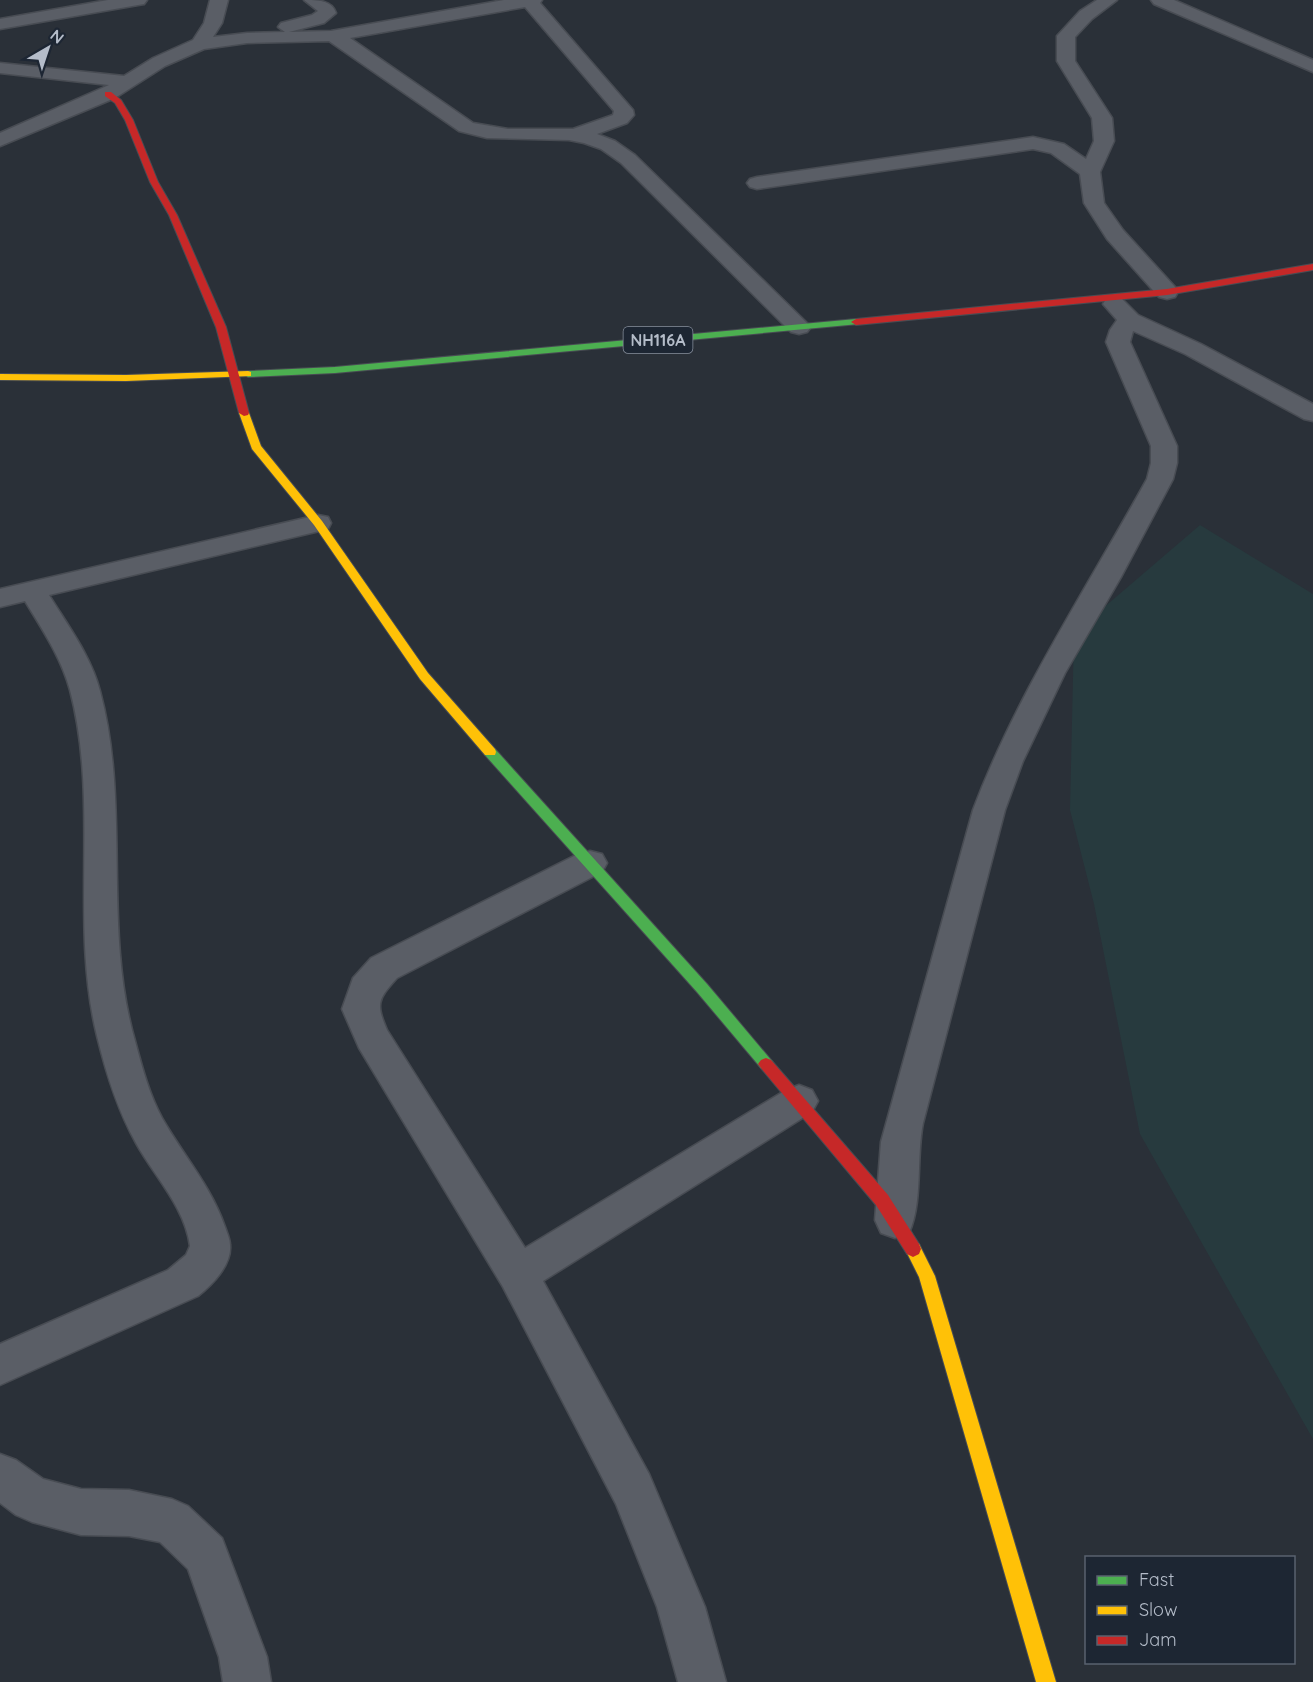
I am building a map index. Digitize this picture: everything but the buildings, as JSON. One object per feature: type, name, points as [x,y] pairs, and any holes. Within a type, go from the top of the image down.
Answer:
[{"type":"main road","points":[[108,94],[118,102],[129,120],[154,183],[173,215],[221,327],[256,447],[318,523],[424,676],[702,988],[882,1200],[895,1220],[927,1276],[1046,1682]]},
{"type":"main road","name":"NH116A","points":[[0,377],[126,379],[234,377],[417,363],[1108,299],[1167,292],[1313,267]]},
{"type":"street","points":[[20,0],[30,19]]},
{"type":"street","points":[[0,24],[138,0]]},
{"type":"street","points":[[217,6],[234,28],[258,36],[325,16],[327,10],[313,0]]},
{"type":"street","points":[[0,140],[108,94],[159,62],[200,44],[258,36],[331,36],[531,0],[623,110],[624,115],[620,119],[577,134]]},
{"type":"street","points":[[1108,0],[1086,15],[1066,36],[1066,61],[1102,118],[1104,141],[1090,172],[1094,203],[1115,234],[1167,292]]},
{"type":"street","points":[[1160,0],[1313,67]]},
{"type":"street","points":[[200,44],[210,29],[217,6]]},
{"type":"street","points":[[331,36],[341,40],[466,127],[483,133],[577,134],[605,142],[616,148],[799,327]]},
{"type":"street","points":[[0,68],[128,82]]},
{"type":"street","points":[[757,183],[1033,142],[1057,148],[1090,172]]},
{"type":"street","points":[[1108,299],[1130,320],[1192,348],[1313,414]]},
{"type":"street","points":[[895,1220],[900,1142],[904,1123],[989,810],[1007,761],[1045,681],[1160,479],[1164,463],[1164,446],[1118,342],[1122,330],[1130,320]]},
{"type":"street","points":[[16,594],[318,523]]},
{"type":"street","points":[[0,1365],[183,1283],[202,1268],[210,1247],[201,1211],[177,1171],[155,1142],[130,1087],[105,1002],[98,916],[100,833],[96,741],[84,688],[67,648],[16,594]]},
{"type":"street","points":[[590,863],[384,968],[366,987],[360,1009],[372,1037],[518,1274],[633,1490],[681,1607],[702,1682]]},
{"type":"street","points":[[518,1274],[799,1101]]},
{"type":"street","points":[[0,1476],[32,1499],[81,1512],[129,1513],[172,1522],[206,1554],[243,1657],[248,1682]]},
{"type":"green space","points":[[1200,525],[1313,594],[1313,1439],[1140,1134],[1094,904],[1070,810],[1074,633]]},
{"type":"traffic: fast","points":[[248,374],[335,370],[856,322]]},
{"type":"traffic: fast","points":[[490,752],[702,988],[766,1064]]},
{"type":"traffic: slow","points":[[0,377],[126,378],[248,374]]},
{"type":"traffic: slow","points":[[244,413],[256,447],[318,523],[424,676],[490,752]]},
{"type":"traffic: slow","points":[[913,1249],[927,1276],[1046,1682]]},
{"type":"traffic: jam","points":[[108,94],[118,102],[129,120],[154,182],[173,215],[221,327],[244,413]]},
{"type":"traffic: jam","points":[[856,322],[1167,292],[1313,267]]},
{"type":"traffic: jam","points":[[766,1064],[882,1200],[913,1249]]}]
